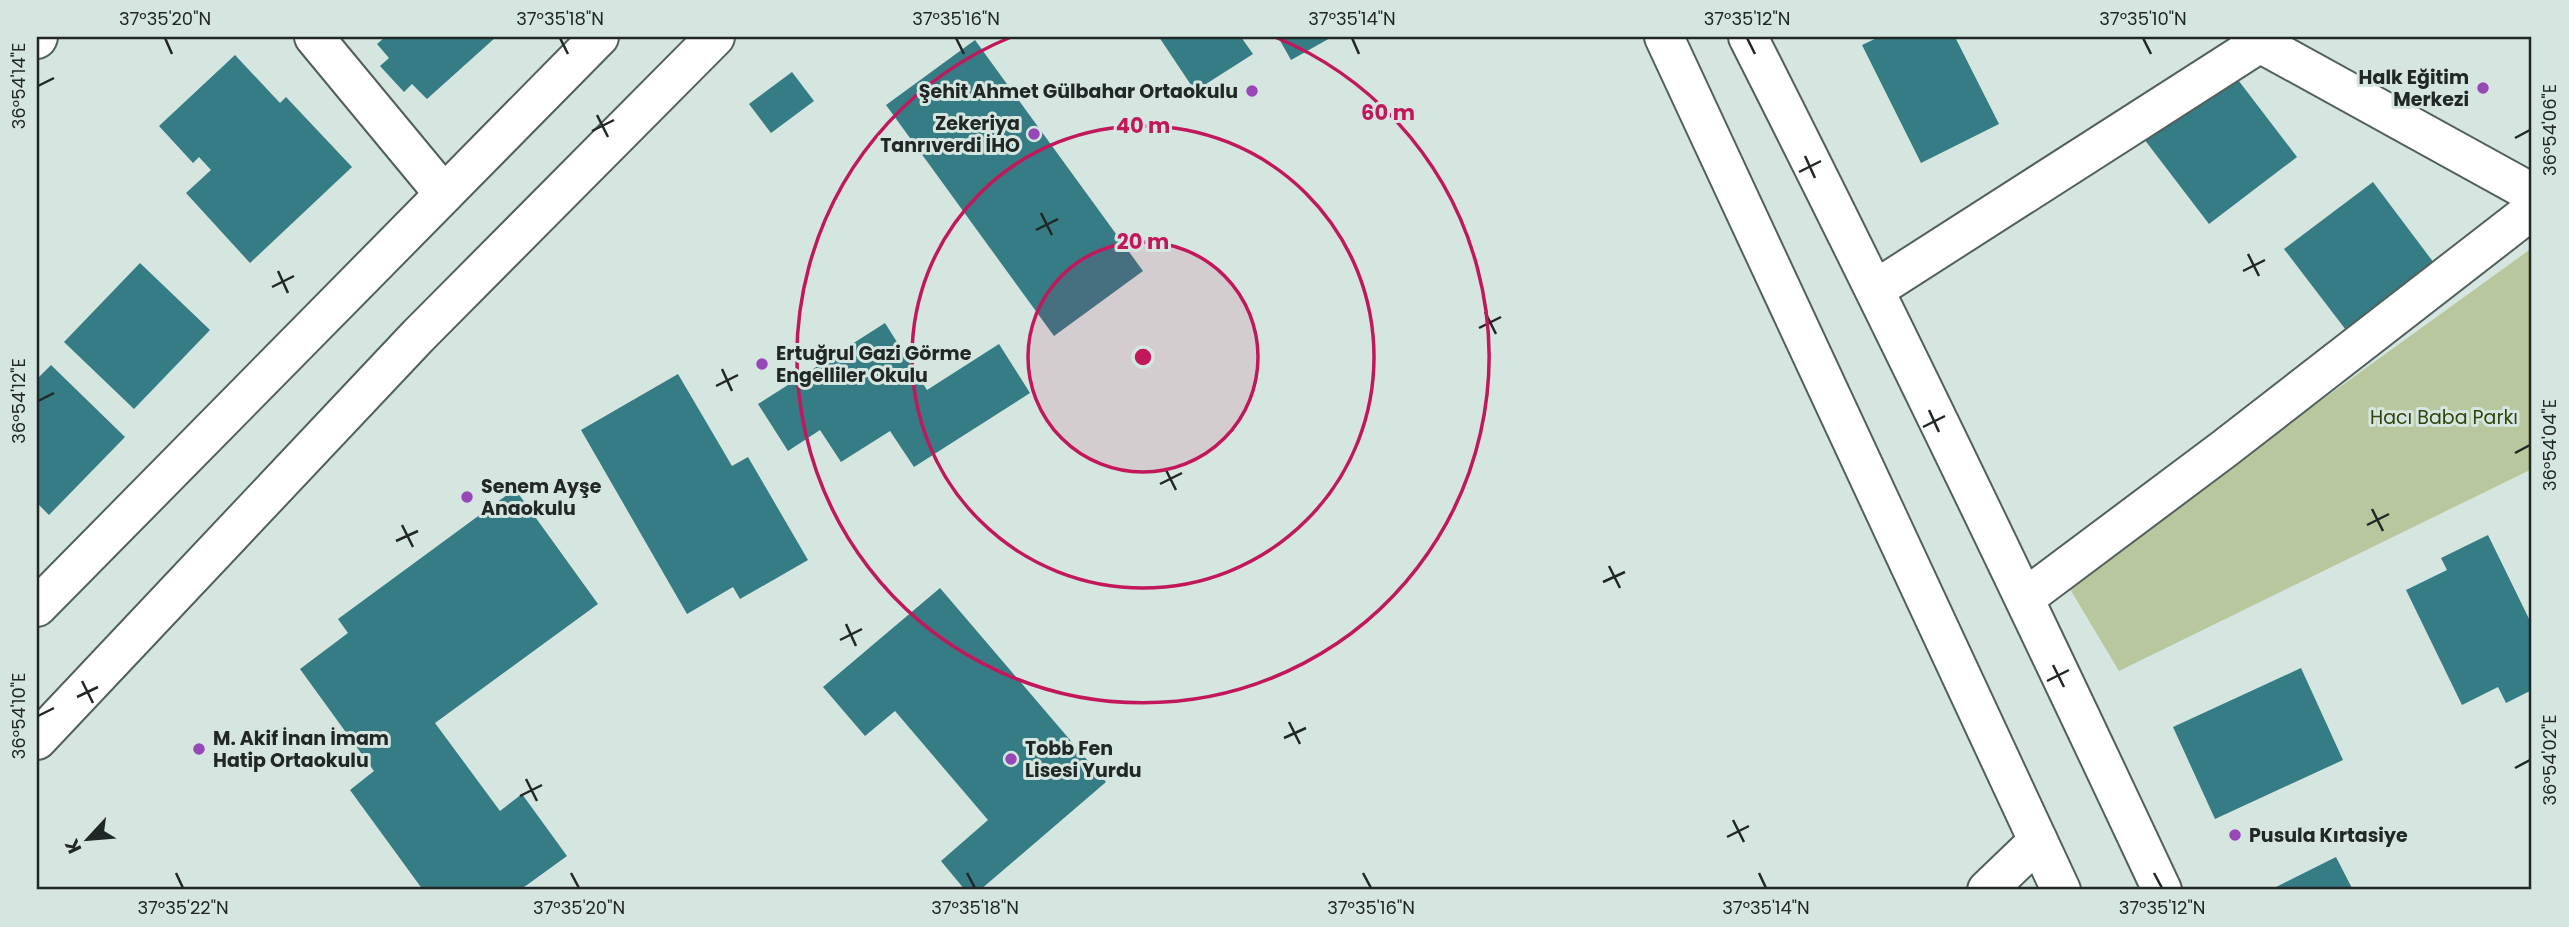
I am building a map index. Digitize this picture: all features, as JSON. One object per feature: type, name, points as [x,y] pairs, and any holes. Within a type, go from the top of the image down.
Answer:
[{"type":"main road","points":[[314,37],[444,194]]},
{"type":"main road","points":[[37,607],[599,37]]},
{"type":"main road","points":[[37,740],[418,335],[715,37]]},
{"type":"main road","points":[[1664,37],[2061,890]]},
{"type":"main road","points":[[1748,37],[1876,289],[2162,890]]},
{"type":"main road","points":[[1876,289],[2254,40],[2532,193]]},
{"type":"main road","points":[[2025,598],[2224,449],[2532,210]]},
{"type":"main road","points":[[1987,890],[2038,841]]},
{"type":"green space","name":"Hacı Baba Parkı","points":[[2532,248],[2532,469],[2119,671],[2067,584]]},
{"type":"building","points":[[385,37],[496,37],[427,99],[412,84],[404,92],[380,66],[389,58],[377,44]]},
{"type":"building","points":[[1159,37],[1241,37],[1253,54],[1195,91]]},
{"type":"building","points":[[1278,37],[1332,37],[1291,60]]},
{"type":"building","points":[[1879,37],[1955,37],[1999,124],[1921,163],[1862,45]]},
{"type":"building","points":[[975,40],[1143,271],[1054,336],[886,105]]},
{"type":"building","points":[[235,55],[280,103],[286,97],[352,167],[250,263],[186,193],[211,170],[199,157],[193,163],[159,126]]},
{"type":"building","points":[[792,72],[814,101],[771,133],[749,104]]},
{"type":"building","points":[[2232,72],[2297,157],[2209,224],[2144,139]]},
{"type":"building","points":[[2373,182],[2437,267],[2349,334],[2284,249]]},
{"type":"building","points":[[140,263],[210,330],[134,409],[64,342]]},
{"type":"building","points":[[885,323],[927,390],[999,344],[1030,393],[914,467],[890,431],[841,462],[820,430],[788,451],[758,404]]},
{"type":"building","points":[[51,365],[125,437],[49,515],[37,503],[37,379]]},
{"type":"building","points":[[678,374],[732,466],[748,457],[808,560],[740,599],[733,587],[687,614],[581,430]]},
{"type":"building","points":[[515,489],[598,604],[435,723],[500,811],[522,794],[567,856],[520,890],[423,890],[350,790],[374,771],[300,669],[348,633],[338,619]]},
{"type":"building","points":[[2488,535],[2532,625],[2532,690],[2506,703],[2498,687],[2462,705],[2406,590],[2447,570],[2441,558]]},
{"type":"building","name":"Tobb Fen Lisesi Yurdu","points":[[940,588],[1106,782],[980,890],[965,890],[941,861],[988,820],[895,711],[865,736],[823,687]]},
{"type":"building","points":[[2301,668],[2343,760],[2215,819],[2173,727]]},
{"type":"building","points":[[2336,857],[2353,890],[2270,890]]},
{"type":"place","name":"Halk Eğitim Merkezi","points":[[2483,88]]},
{"type":"place","name":"Şehit Ahmet Gülbahar Ortaokulu","points":[[1252,91]]},
{"type":"place","name":"Zekeriya Tanrıverdi İHO","points":[[1034,134]]},
{"type":"place","name":"Ertuğrul Gazi Görme Engelliler Okulu","points":[[762,364]]},
{"type":"place","name":"Senem Ayşe Anaokulu","points":[[467,497]]},
{"type":"place","name":"M. Akif İnan İmam Hatip Ortaokulu","points":[[199,749]]},
{"type":"place","name":"Tobb Fen Lisesi Yurdu","points":[[1011,759]]},
{"type":"place","name":"Pusula Kırtasiye","points":[[2235,835]]}]
